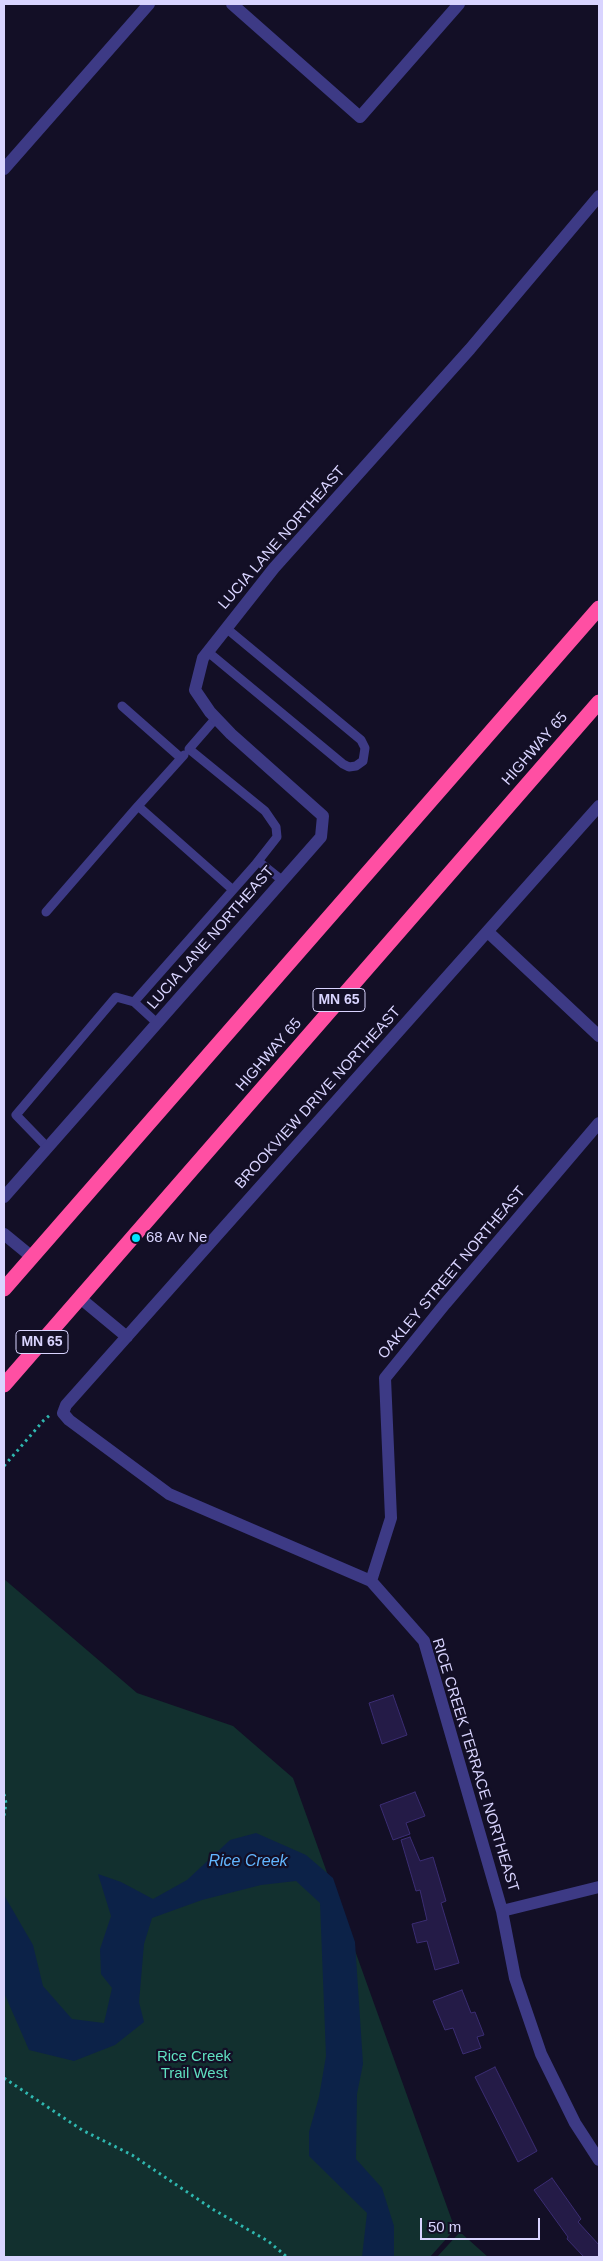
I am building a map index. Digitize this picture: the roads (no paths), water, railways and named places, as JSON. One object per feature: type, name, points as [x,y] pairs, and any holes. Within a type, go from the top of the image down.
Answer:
[{"type":"highway","points":[[4,1289],[599,608]]},
{"type":"highway","name":"HIGHWAY 65","points":[[4,1385],[599,702]]},
{"type":"street","points":[[4,169],[149,4]]},
{"type":"street","points":[[232,4],[360,118],[459,4]]},
{"type":"street","name":"LUCIA LANE NORTHEAST","points":[[4,1197],[321,837],[323,816],[216,718],[195,690],[203,658],[274,568],[470,349],[599,196]]},
{"type":"street","name":"BROOKVIEW DRIVE NORTHEAST","points":[[63,1413],[66,1405],[599,806]]},
{"type":"street","points":[[488,932],[599,1036]]},
{"type":"street","name":"OAKLEY STREET NORTHEAST","points":[[371,1581],[391,1518],[385,1378],[445,1304],[599,1123]]},
{"type":"street","points":[[4,1234],[32,1257]]},
{"type":"street","points":[[80,1298],[127,1337]]},
{"type":"street","name":"RICE CREEK TERRACE NORTHEAST","points":[[63,1413],[69,1420],[169,1494],[371,1581],[424,1641],[502,1911],[515,1978],[541,2054],[575,2122],[599,2160]]},
{"type":"street","points":[[502,1911],[599,1887]]},
{"type":"lane","points":[[208,652],[343,764],[349,767],[356,766],[363,761],[365,748],[361,740],[226,628]]},
{"type":"lane","points":[[122,706],[181,758]]},
{"type":"lane","points":[[46,912],[216,718]]},
{"type":"lane","points":[[134,1002],[277,837],[276,827],[265,811],[189,749]]},
{"type":"lane","points":[[138,806],[233,890]]},
{"type":"lane","points":[[258,860],[283,881]]},
{"type":"lane","points":[[47,1148],[16,1116],[116,997],[134,1002],[157,1023]]},
{"type":"water","name":"Rice Creek","points":[[256,1833],[306,1855],[333,1878],[355,1942],[363,2064],[357,2094],[356,2159],[382,2188],[394,2226],[394,2257],[362,2257],[367,2213],[309,2156],[309,2132],[319,2097],[326,2056],[320,1903],[296,1881],[261,1885],[202,1900],[152,1918],[144,1944],[139,2002],[144,2022],[115,2045],[74,2061],[29,2050],[5,1995],[4,1895],[33,1945],[43,1986],[72,2019],[104,2023],[112,1988],[101,1974],[100,1949],[111,1916],[98,1874],[121,1882],[153,1899],[187,1880],[230,1840]]},
{"type":"place","name":"68 Av Ne","points":[[136,1238]]},
{"type":"park label","name":"Rice Creek Trail West","points":[[194,2066]]}]
